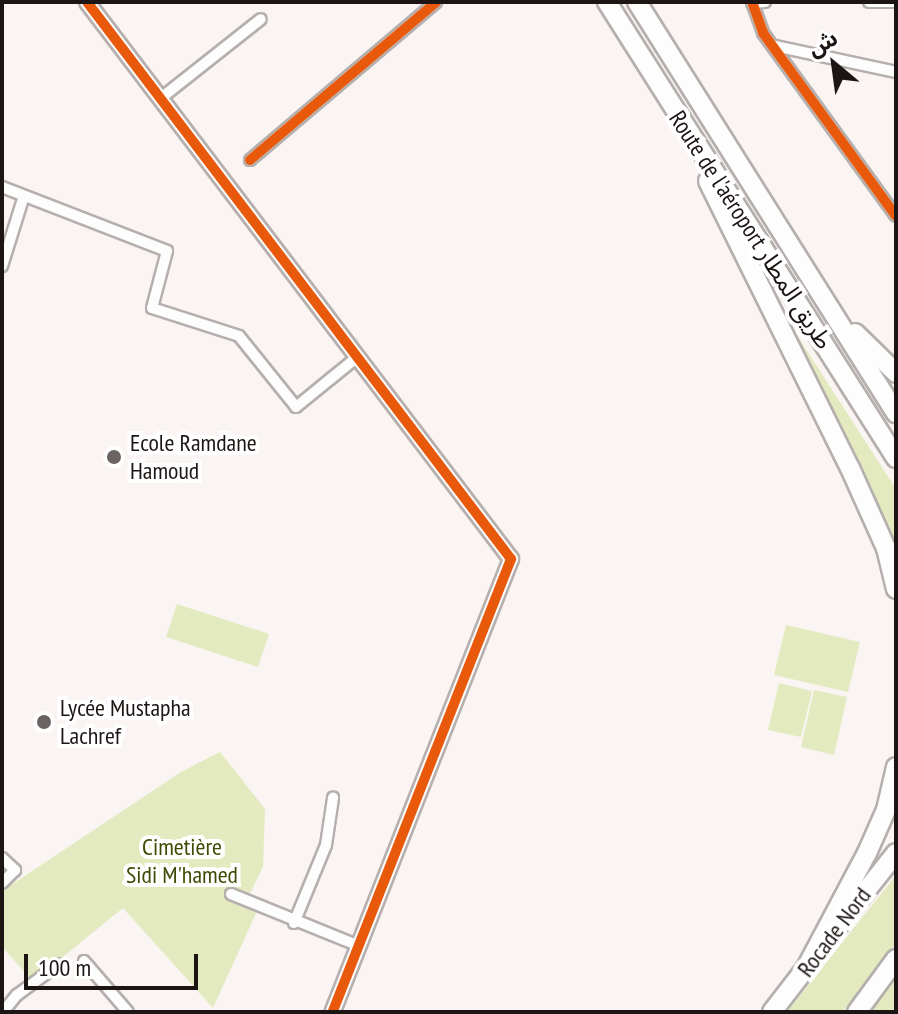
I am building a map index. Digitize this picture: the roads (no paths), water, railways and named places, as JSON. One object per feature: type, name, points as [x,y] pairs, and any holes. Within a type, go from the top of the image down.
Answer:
[{"type":"highway","points":[[600,2],[622,26]]},
{"type":"highway","name":"Route de l'aéroport طريق المطار","points":[[607,2],[896,458]]},
{"type":"highway","name":"Route de l'aéroport طريق المطار","points":[[637,2],[896,413]]},
{"type":"highway","points":[[647,2],[650,23]]},
{"type":"highway","points":[[676,113],[850,468],[886,548],[896,589]]},
{"type":"highway","points":[[829,306],[896,373]]},
{"type":"highway","points":[[806,968],[867,853],[886,810],[896,767]]},
{"type":"highway","name":"Rocade Nord","points":[[772,1012],[896,853]]},
{"type":"highway","points":[[857,1012],[896,959]]},
{"type":"street","points":[[87,2],[511,559],[333,1012]]},
{"type":"street","points":[[250,160],[436,2]]},
{"type":"street","points":[[765,2],[752,3],[763,33],[896,216]]},
{"type":"street","points":[[869,2],[896,2]]},
{"type":"street","points":[[161,98],[261,19]]},
{"type":"street","points":[[775,46],[896,72]]},
{"type":"street","points":[[2,187],[167,251],[152,308],[239,336],[296,407],[356,358]]},
{"type":"street","points":[[2,266],[24,196]]},
{"type":"street","points":[[294,923],[326,845],[333,798]]},
{"type":"street","points":[[2,858],[15,867],[2,883]]},
{"type":"street","points":[[231,894],[294,923],[359,946]]},
{"type":"street","points":[[84,961],[128,1012]]},
{"type":"street","points":[[3,1012],[17,995],[59,964]]},
{"type":"place","name":"Ecole Ramdane Hamoud","points":[[114,457]]},
{"type":"place","name":"Lycée Mustapha Lachref","points":[[44,722]]},
{"type":"park label","name":"Cimetière Sidi M'hamed","points":[[182,861]]}]
